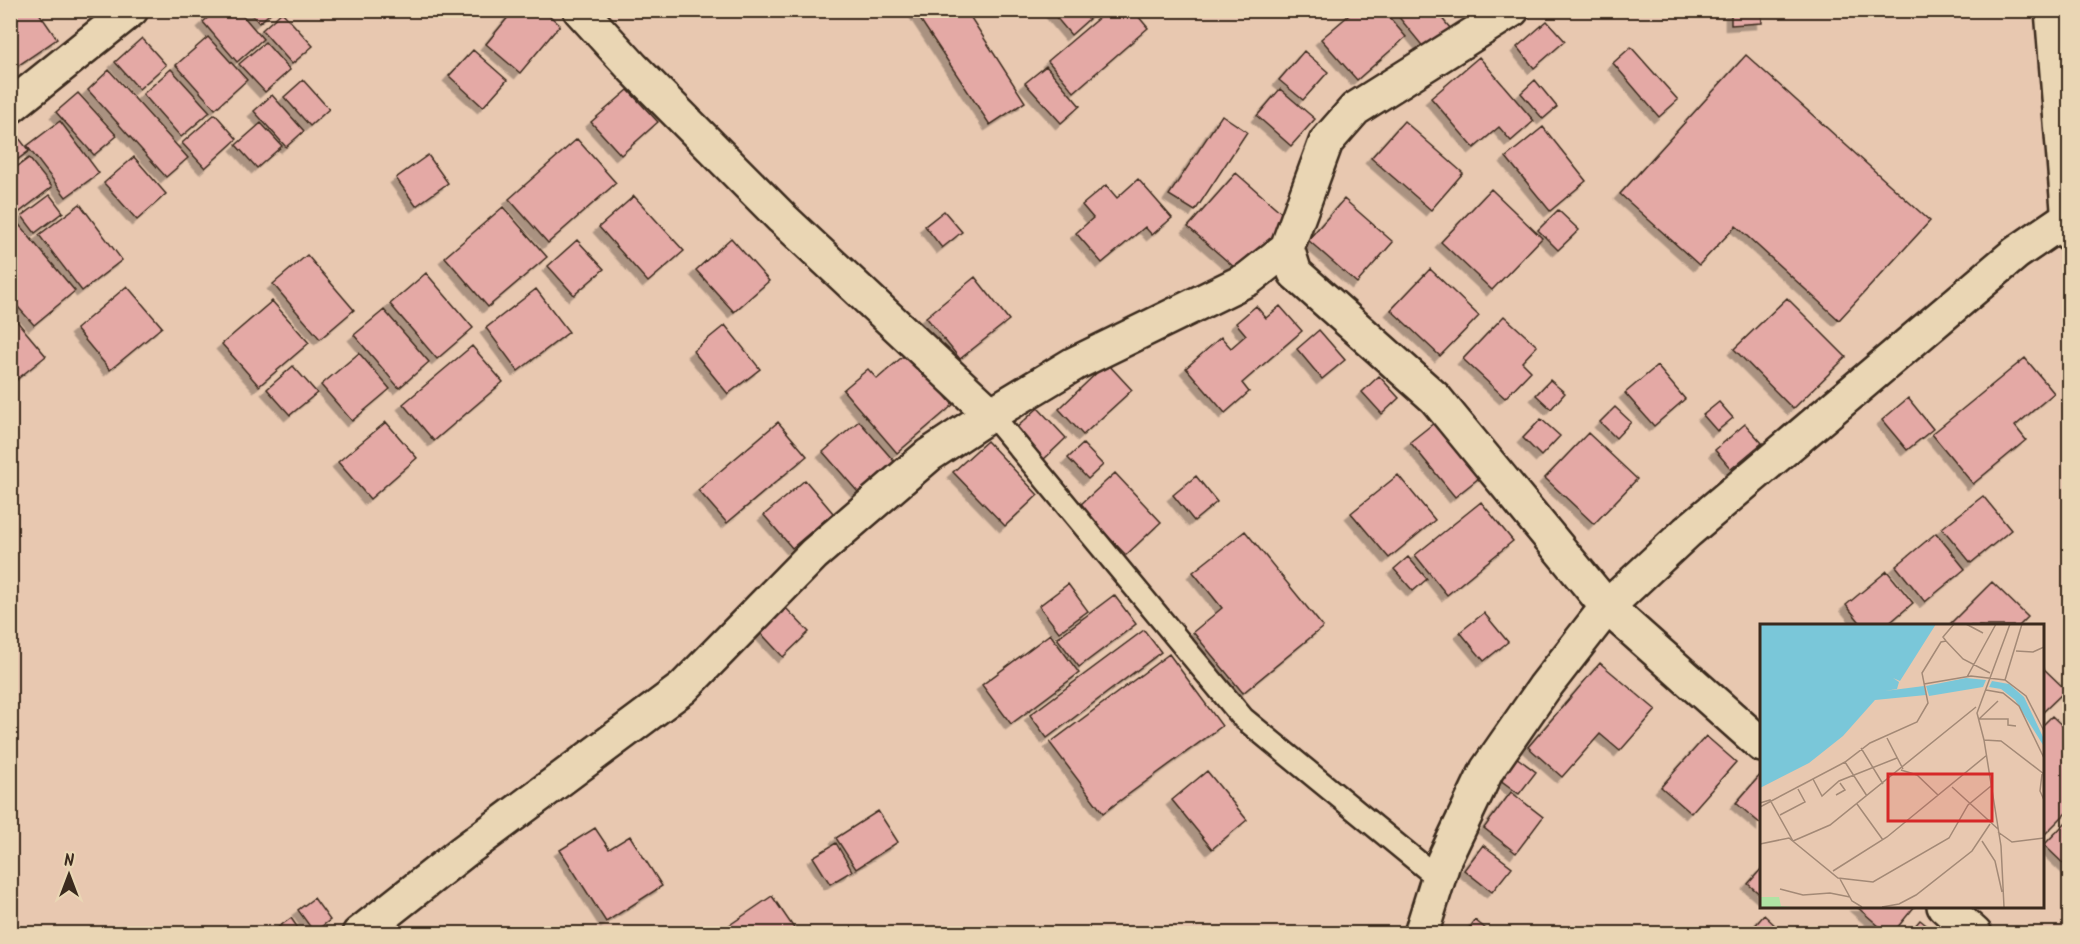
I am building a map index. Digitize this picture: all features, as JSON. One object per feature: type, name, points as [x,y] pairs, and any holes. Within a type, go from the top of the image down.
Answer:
[{"type":"street","points":[[10,107],[130,10]]},
{"type":"street","points":[[580,10],[633,68],[782,218],[991,414]]},
{"type":"street","points":[[359,933],[472,844],[683,688],[814,554],[929,454],[1074,364],[1248,279],[1287,248],[1326,142],[1354,109],[1512,10]]},
{"type":"street","points":[[1421,933],[1444,860],[1487,770],[1544,688],[1606,607],[1687,532],[1997,269],[2016,254],[2068,226],[2052,10]]},
{"type":"street","points":[[1287,248],[1295,273],[1435,398],[1606,607],[1760,743]]},
{"type":"street","points":[[1946,908],[1975,933]]},
{"type":"lane","points":[[991,414],[1243,718],[1438,879]]},
{"type":"building","points":[[12,10],[37,10],[57,39],[10,71],[10,12]]},
{"type":"building","points":[[216,10],[238,10],[263,39],[237,62],[203,22]]},
{"type":"building","points":[[248,10],[274,10],[259,23]]},
{"type":"building","points":[[514,10],[543,10],[560,25],[520,73],[486,44]]},
{"type":"building","points":[[914,10],[966,10],[1025,102],[990,125]]},
{"type":"building","points":[[1050,10],[1099,10],[1071,35]]},
{"type":"building","points":[[1108,10],[1133,10],[1148,28],[1074,92],[1048,61]]},
{"type":"building","points":[[1355,10],[1383,10],[1406,37],[1357,80],[1321,39]]},
{"type":"building","points":[[1393,10],[1435,10],[1450,28],[1425,49]]},
{"type":"building","points":[[1731,10],[1761,10],[1762,23],[1731,25]]},
{"type":"building","points":[[282,12],[313,46],[292,64],[262,30]]},
{"type":"building","points":[[1547,21],[1565,41],[1534,68],[1517,47]]},
{"type":"building","points":[[208,37],[247,80],[215,109],[176,65]]},
{"type":"building","points":[[142,38],[166,65],[139,89],[115,62]]},
{"type":"building","points":[[265,42],[290,70],[265,92],[239,64]]},
{"type":"building","points":[[1631,47],[1678,100],[1659,117],[1613,63]]},
{"type":"building","points":[[473,50],[507,80],[483,107],[449,76]]},
{"type":"building","points":[[1304,51],[1328,72],[1303,100],[1279,80]]},
{"type":"building","points":[[1746,55],[1930,221],[1839,320],[1736,226],[1699,265],[1620,194]]},
{"type":"building","points":[[1479,57],[1534,121],[1511,141],[1499,127],[1474,148],[1431,98]]},
{"type":"building","points":[[1046,66],[1080,106],[1061,123],[1025,83]]},
{"type":"building","points":[[171,69],[210,112],[181,137],[143,94]]},
{"type":"building","points":[[109,70],[188,158],[166,177],[88,90]]},
{"type":"building","points":[[303,80],[329,109],[310,126],[284,97]]},
{"type":"building","points":[[1535,80],[1557,107],[1543,119],[1521,93]]},
{"type":"building","points":[[1280,89],[1315,119],[1291,146],[1257,116]]},
{"type":"building","points":[[628,90],[658,122],[621,155],[591,122]]},
{"type":"building","points":[[78,93],[117,136],[94,155],[56,112]]},
{"type":"building","points":[[272,95],[304,131],[286,147],[254,111]]},
{"type":"building","points":[[215,114],[237,139],[205,168],[182,143]]},
{"type":"building","points":[[1222,115],[1247,132],[1195,211],[1169,195]]},
{"type":"building","points":[[60,121],[99,173],[66,197],[27,146]]},
{"type":"building","points":[[1404,121],[1463,173],[1431,210],[1371,158]]},
{"type":"building","points":[[261,123],[282,146],[257,168],[236,145]]},
{"type":"building","points":[[1543,127],[1586,181],[1550,211],[1506,157]]},
{"type":"building","points":[[12,129],[29,151],[10,165],[10,130]]},
{"type":"building","points":[[577,139],[616,183],[548,243],[509,199]]},
{"type":"building","points":[[428,155],[448,183],[416,206],[396,178]]},
{"type":"building","points":[[134,157],[166,194],[137,220],[104,183]]},
{"type":"building","points":[[29,158],[52,187],[17,214],[10,205],[10,172]]},
{"type":"building","points":[[1236,173],[1290,220],[1242,274],[1188,227]]},
{"type":"building","points":[[1138,179],[1172,218],[1152,235],[1145,227],[1102,263],[1076,233],[1093,218],[1082,205],[1106,185],[1117,198]]},
{"type":"building","points":[[1491,189],[1542,238],[1492,290],[1441,242]]},
{"type":"building","points":[[50,195],[63,212],[35,233],[22,216]]},
{"type":"building","points":[[634,196],[684,251],[648,282],[599,227]]},
{"type":"building","points":[[1344,199],[1393,242],[1357,283],[1308,240]]},
{"type":"building","points":[[80,204],[122,260],[82,291],[39,235]]},
{"type":"building","points":[[503,207],[547,257],[488,307],[445,257]]},
{"type":"building","points":[[1558,210],[1579,230],[1558,250],[1538,230]]},
{"type":"building","points":[[944,211],[962,232],[942,248],[925,226]]},
{"type":"building","points":[[10,214],[75,291],[34,325],[10,298]]},
{"type":"building","points":[[731,238],[769,281],[734,312],[696,270]]},
{"type":"building","points":[[577,240],[604,269],[574,295],[548,266]]},
{"type":"building","points":[[307,255],[354,310],[320,339],[273,284]]},
{"type":"building","points":[[1430,269],[1479,316],[1440,356],[1391,310]]},
{"type":"building","points":[[426,273],[473,328],[437,359],[390,304]]},
{"type":"building","points":[[975,277],[1009,320],[960,359],[926,317]]},
{"type":"building","points":[[127,286],[162,327],[110,370],[76,329]]},
{"type":"building","points":[[536,289],[569,332],[518,371],[486,328]]},
{"type":"building","points":[[1787,298],[1846,357],[1793,409],[1734,349]]},
{"type":"building","points":[[272,301],[309,343],[259,386],[222,344]]},
{"type":"building","points":[[1256,306],[1266,318],[1280,306],[1302,331],[1242,383],[1249,392],[1225,413],[1186,368],[1221,337],[1231,348],[1246,335],[1236,323]]},
{"type":"building","points":[[384,310],[429,362],[399,388],[354,335]]},
{"type":"building","points":[[10,313],[46,356],[10,385]]},
{"type":"building","points":[[1504,316],[1537,346],[1522,362],[1531,371],[1505,398],[1463,359]]},
{"type":"building","points":[[725,325],[760,369],[728,394],[693,351]]},
{"type":"building","points":[[1319,330],[1345,360],[1322,379],[1297,349]]},
{"type":"building","points":[[472,346],[503,382],[434,441],[403,404]]},
{"type":"building","points":[[908,352],[953,405],[897,453],[843,390],[868,369],[877,379]]},
{"type":"building","points":[[359,353],[390,389],[352,421],[321,385]]},
{"type":"building","points":[[2025,358],[2054,393],[2015,426],[2026,440],[1973,484],[1932,434]]},
{"type":"building","points":[[1107,363],[1132,390],[1083,435],[1059,409]]},
{"type":"building","points":[[293,366],[317,393],[290,415],[267,389]]},
{"type":"building","points":[[1657,366],[1685,399],[1654,426],[1625,393]]},
{"type":"building","points":[[1379,376],[1399,398],[1382,414],[1362,392]]},
{"type":"building","points":[[1550,380],[1565,393],[1551,409],[1536,395]]},
{"type":"building","points":[[1908,398],[1933,429],[1907,450],[1882,420]]},
{"type":"building","points":[[1719,402],[1733,418],[1717,431],[1703,415]]},
{"type":"building","points":[[1615,407],[1631,422],[1616,438],[1600,422]]},
{"type":"building","points":[[1038,408],[1066,438],[1043,460],[1014,430]]},
{"type":"building","points":[[1439,419],[1484,474],[1455,497],[1410,442]]},
{"type":"building","points":[[1541,419],[1560,436],[1541,456],[1523,438]]},
{"type":"building","points":[[859,421],[900,468],[864,499],[823,452]]},
{"type":"building","points":[[386,422],[417,458],[370,499],[338,462]]},
{"type":"building","points":[[778,422],[807,456],[727,523],[698,490]]},
{"type":"building","points":[[1745,424],[1762,443],[1731,469],[1715,450]]},
{"type":"building","points":[[1588,433],[1637,479],[1594,524],[1545,478]]},
{"type":"building","points":[[987,441],[1038,495],[1005,526],[953,472]]},
{"type":"building","points":[[1083,444],[1103,465],[1088,479],[1068,458]]},
{"type":"building","points":[[1115,473],[1161,522],[1126,555],[1079,506]]},
{"type":"building","points":[[1398,475],[1435,520],[1389,558],[1351,513]]},
{"type":"building","points":[[1196,476],[1217,502],[1194,521],[1173,495]]},
{"type":"building","points":[[805,480],[833,513],[792,548],[764,515]]},
{"type":"building","points":[[1983,496],[2011,530],[1971,563],[1942,528]]},
{"type":"building","points":[[1481,502],[1513,541],[1447,595],[1415,555]]},
{"type":"building","points":[[1245,531],[1323,627],[1243,693],[1193,632],[1222,608],[1193,572]]},
{"type":"building","points":[[1936,533],[1965,569],[1925,602],[1896,566]]},
{"type":"building","points":[[1408,557],[1427,579],[1413,591],[1394,569]]},
{"type":"building","points":[[1887,571],[1913,603],[1888,624],[1861,624],[1846,605]]},
{"type":"building","points":[[1992,582],[2028,617],[2021,624],[1951,623]]},
{"type":"building","points":[[1068,584],[1088,611],[1059,632],[1039,606]]},
{"type":"building","points":[[1114,595],[1136,624],[1079,667],[1057,638]]},
{"type":"building","points":[[783,605],[809,632],[783,657],[757,629]]},
{"type":"building","points":[[1484,613],[1508,642],[1484,661],[1460,632]]},
{"type":"building","points":[[1144,630],[1161,652],[1047,738],[1030,715]]},
{"type":"building","points":[[1050,634],[1079,673],[1011,724],[982,685]]},
{"type":"building","points":[[1169,654],[1222,726],[1103,813],[1050,743]]},
{"type":"building","points":[[1600,663],[1656,710],[1620,751],[1600,734],[1562,777],[1528,747]]},
{"type":"building","points":[[2044,669],[2066,690],[2044,711]]},
{"type":"building","points":[[2052,716],[2070,733],[2070,809],[2044,835],[2044,724]]},
{"type":"building","points":[[1706,736],[1736,762],[1691,813],[1661,787]]},
{"type":"building","points":[[1516,757],[1536,772],[1519,794],[1499,779]]},
{"type":"building","points":[[1207,771],[1247,820],[1212,849],[1172,800]]},
{"type":"building","points":[[1760,775],[1760,823],[1736,803]]},
{"type":"building","points":[[1511,792],[1543,817],[1516,853],[1484,828]]},
{"type":"building","points":[[878,811],[898,842],[856,869],[836,838]]},
{"type":"building","points":[[2070,818],[2070,870],[2044,845]]},
{"type":"building","points":[[595,828],[609,849],[630,836],[662,886],[606,922],[560,850]]},
{"type":"building","points":[[836,843],[852,871],[830,884],[813,857]]},
{"type":"building","points":[[1483,845],[1512,867],[1492,892],[1464,870]]},
{"type":"building","points":[[1760,870],[1760,894],[1748,884]]},
{"type":"building","points":[[772,896],[798,934],[718,933]]},
{"type":"building","points":[[314,898],[330,920],[314,932],[298,910]]},
{"type":"building","points":[[1858,908],[1913,908],[1892,934],[1888,934]]},
{"type":"building","points":[[1764,915],[1779,929],[1775,934],[1748,934]]},
{"type":"building","points":[[291,918],[302,934],[269,934]]},
{"type":"building","points":[[1475,920],[1492,934],[1465,934]]},
{"type":"building","points":[[1920,920],[1935,932],[1934,934],[1908,934]]}]
